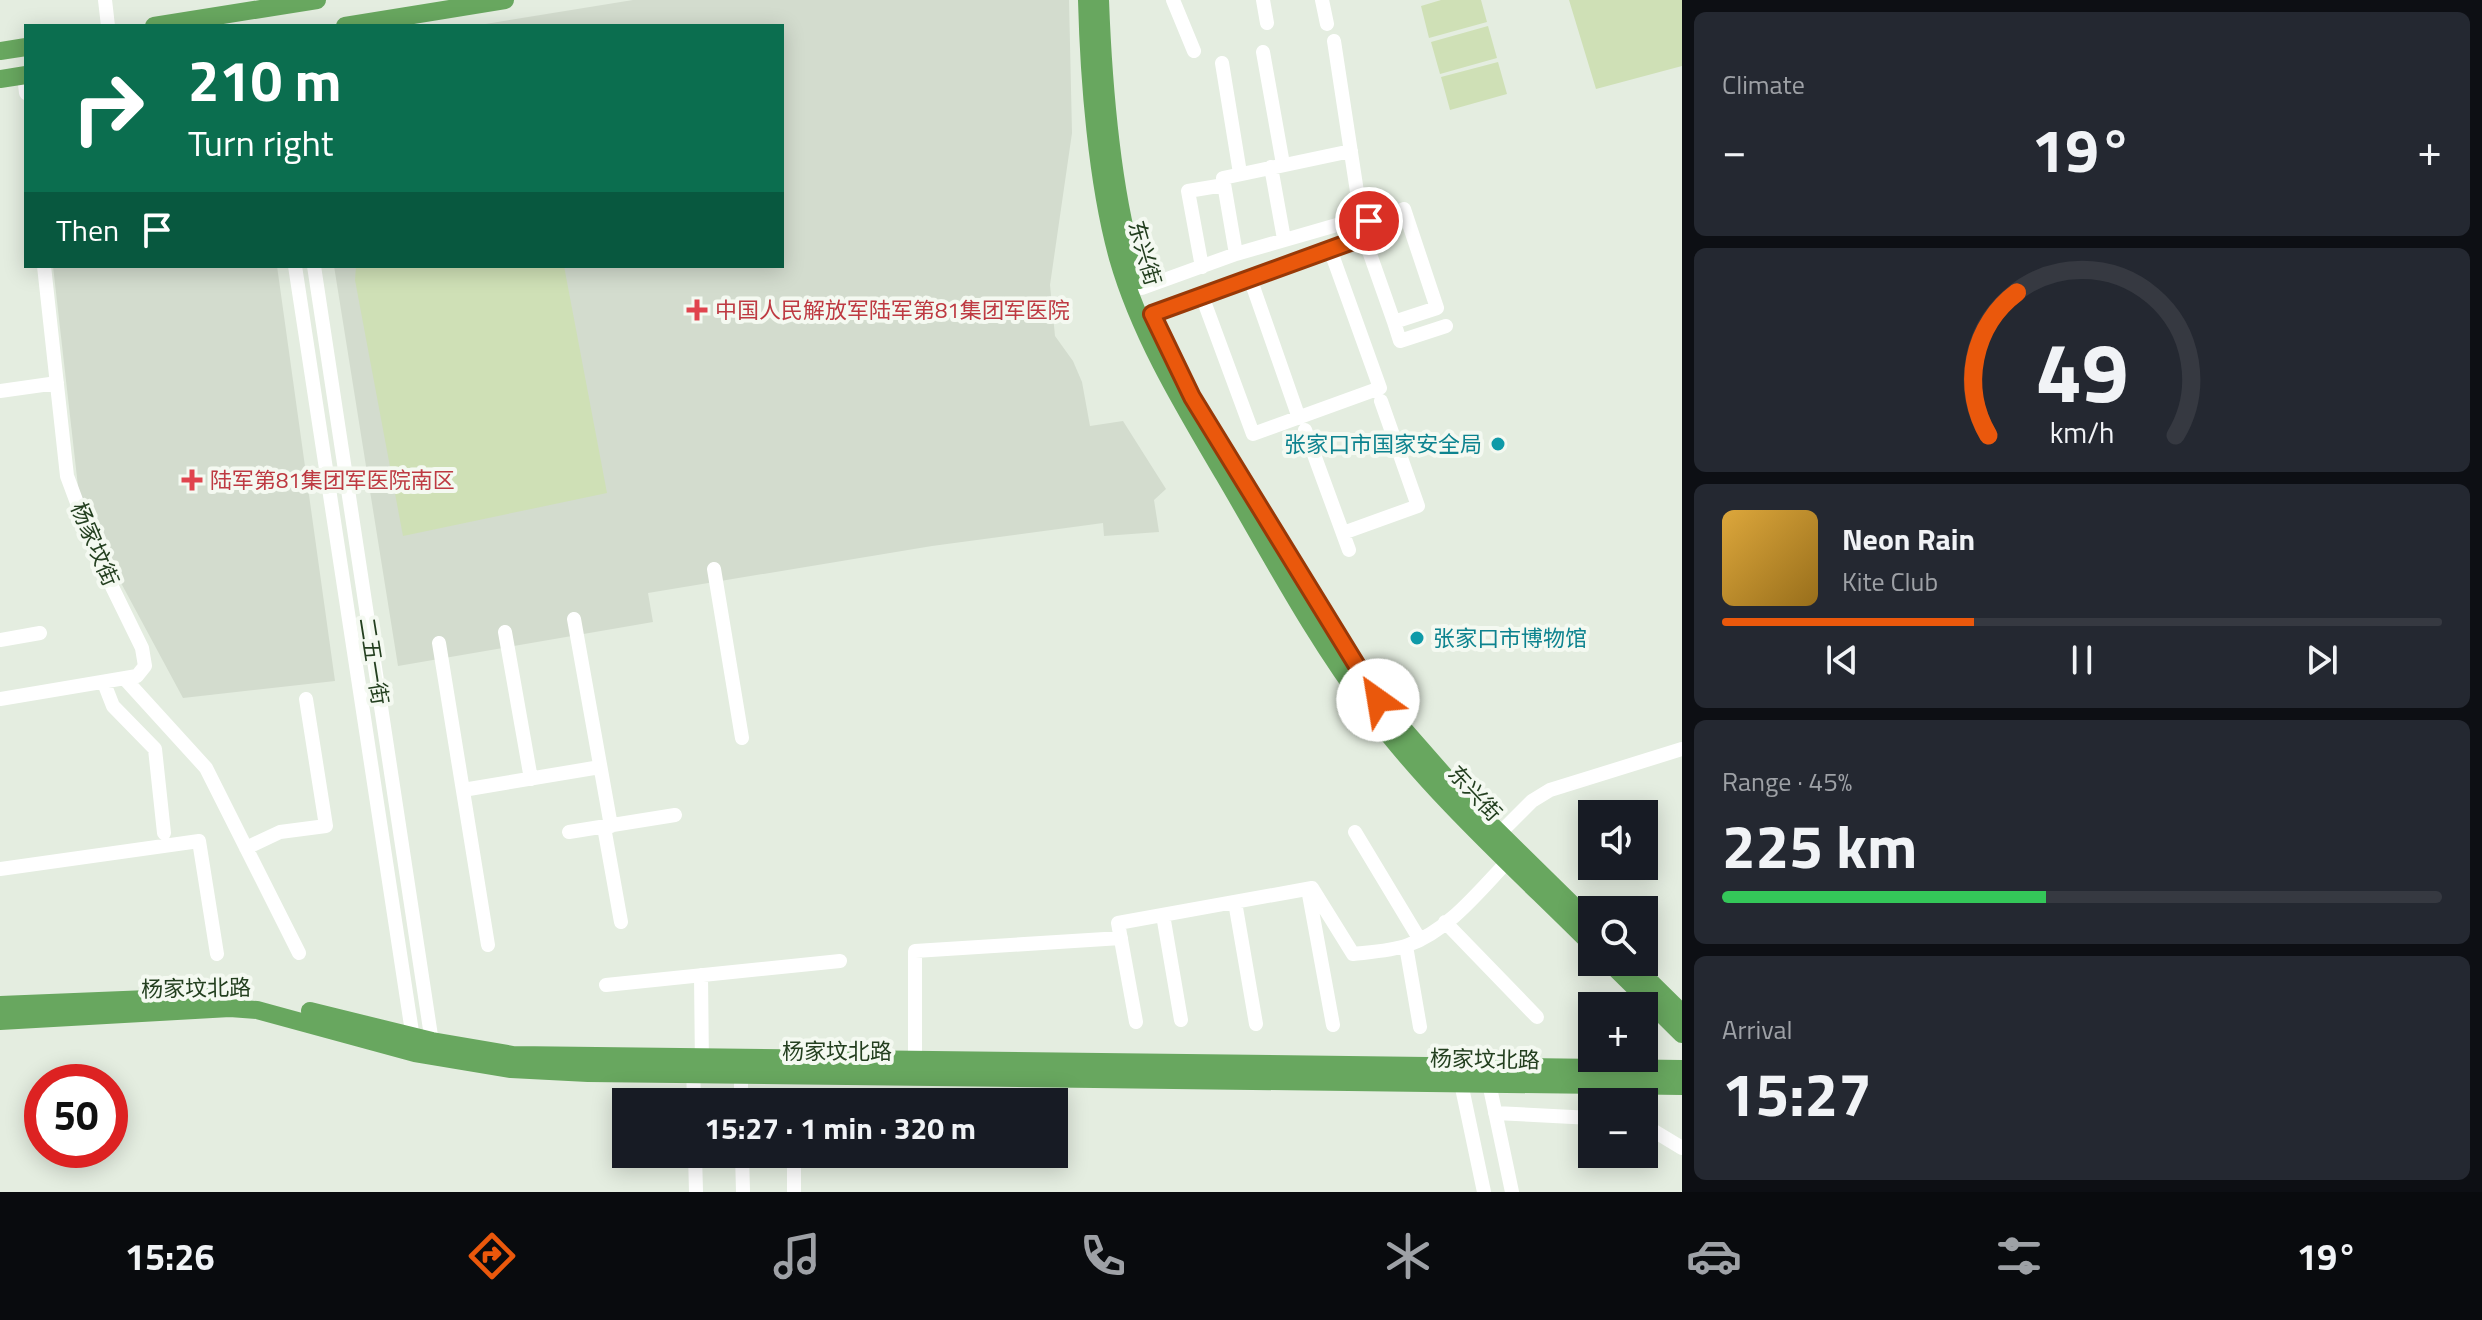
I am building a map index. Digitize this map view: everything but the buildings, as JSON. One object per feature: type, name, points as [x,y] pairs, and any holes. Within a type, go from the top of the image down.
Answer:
[{"type":"main road","points":[[167,24],[317,0]]},
{"type":"main road","points":[[357,24],[505,0]]},
{"type":"main road","name":"东兴街","points":[[1087,0],[1088,63],[1118,258],[1139,314],[1182,403],[1299,602],[1371,713],[1495,839],[1578,912]]},
{"type":"main road","name":"东兴街","points":[[1100,0],[1102,56],[1131,259],[1152,314],[1192,397],[1378,700],[1495,839],[1508,861],[1578,931]]},
{"type":"main road","points":[[0,51],[24,47]]},
{"type":"main road","points":[[0,79],[24,81]]},
{"type":"main road","points":[[1624,976],[1682,1034]]},
{"type":"main road","points":[[1644,976],[1682,1013]]},
{"type":"main road","points":[[1631,983],[1633,992]]},
{"type":"main road","name":"杨家坟北路","points":[[0,1005],[245,997],[424,1047]]},
{"type":"main road","name":"杨家坟北路","points":[[0,1021],[230,1008],[257,1010],[424,1047],[698,1066],[1578,1068]]},
{"type":"main road","name":"杨家坟北路","points":[[915,1068],[1682,1086]]},
{"type":"main road","name":"杨家坟北路","points":[[1658,1069],[1682,1069]]},
{"type":"street","points":[[105,0],[108,24]]},
{"type":"street","points":[[1173,0],[1194,51]]},
{"type":"street","points":[[1263,0],[1267,23]]},
{"type":"street","points":[[1322,0],[1327,24]]},
{"type":"street","points":[[1142,288],[1236,254],[1361,218],[1334,41]]},
{"type":"street","points":[[1263,52],[1284,239]]},
{"type":"street","points":[[1222,63],[1240,173]]},
{"type":"street","points":[[1236,254],[1223,178],[1351,151]]},
{"type":"street","points":[[1202,267],[1188,191],[1224,185]]},
{"type":"street","points":[[1394,322],[1437,308],[1404,209],[1369,221],[1363,230],[1400,341],[1446,326]]},
{"type":"street","points":[[1152,314],[1364,237]]},
{"type":"street","points":[[1202,296],[1253,434],[1302,424],[1380,388],[1330,249]]},
{"type":"street","name":"杨家坟街","points":[[44,268],[67,476],[96,554],[145,658],[143,672],[125,679]]},
{"type":"street","name":"二五一街","points":[[295,268],[355,658],[424,1047]]},
{"type":"street","name":"二五一街","points":[[314,268],[373,655],[424,1047]]},
{"type":"street","points":[[1250,278],[1349,550]]},
{"type":"street","points":[[0,391],[57,383]]},
{"type":"street","points":[[1343,533],[1418,506],[1381,401]]},
{"type":"street","points":[[714,569],[742,738]]},
{"type":"street","points":[[574,619],[600,767],[621,922]]},
{"type":"street","points":[[505,632],[531,779]]},
{"type":"street","points":[[0,640],[40,633]]},
{"type":"street","points":[[439,643],[488,945]]},
{"type":"street","points":[[355,658],[373,655]]},
{"type":"street","points":[[0,699],[125,679],[206,768],[299,953]]},
{"type":"street","points":[[104,683],[113,706],[155,749],[164,833]]},
{"type":"street","points":[[246,848],[280,832],[326,826],[306,699]]},
{"type":"street","points":[[1495,839],[1532,801],[1550,790],[1682,749]]},
{"type":"street","points":[[463,790],[600,767]]},
{"type":"street","points":[[569,832],[675,815]]},
{"type":"street","points":[[1355,832],[1413,943],[1420,1027]]},
{"type":"street","points":[[0,869],[199,841],[217,954]]},
{"type":"street","points":[[1136,1022],[1118,923],[1312,888],[1353,954],[1413,943],[1445,922],[1508,861]]},
{"type":"street","points":[[1308,889],[1333,1025]]},
{"type":"street","points":[[1235,902],[1256,1024]]},
{"type":"street","points":[[1163,915],[1181,1020]]},
{"type":"street","points":[[1445,922],[1537,1017]]},
{"type":"street","points":[[915,1068],[915,951],[1121,938]]},
{"type":"street","points":[[606,985],[840,961]]},
{"type":"street","points":[[696,1088],[701,975]]},
{"type":"street","points":[[741,1066],[741,1088]]},
{"type":"street","points":[[1461,1083],[1484,1192]]},
{"type":"street","points":[[1489,1083],[1512,1192]]},
{"type":"street","points":[[1495,1113],[1578,1117]]},
{"type":"street","points":[[1658,1133],[1682,1148]]},
{"type":"street","points":[[695,1168],[696,1192]]},
{"type":"street","points":[[742,1168],[743,1192]]},
{"type":"street","points":[[794,1168],[794,1192]]},
{"type":"shaded area","name":"中国人民解放军陆军第81集团军医院","points":[[633,0],[1069,0],[1072,133],[1050,285],[1055,336],[1073,361],[1082,382],[1090,426],[1123,421],[1166,489],[1154,500],[1159,532],[1104,536],[1103,523],[932,546],[648,593],[653,622],[398,666],[334,268],[784,268],[784,24],[485,24]]},
{"type":"shaded area","name":"陆军第81集团军医院南区","points":[[53,268],[277,268],[335,681],[183,698],[93,531],[79,495]]},
{"type":"green space","points":[[1441,0],[1481,0],[1487,22],[1429,38],[1421,6]]},
{"type":"green space","points":[[1569,0],[1682,0],[1682,66],[1596,89]]},
{"type":"green space","points":[[1488,26],[1497,58],[1440,74],[1431,42]]},
{"type":"green space","points":[[1498,62],[1507,94],[1450,110],[1441,77]]},
{"type":"green space","points":[[356,268],[564,268],[607,493],[403,536],[355,280]]},
{"type":"place","name":"中国人民解放军陆军第81集团军医院","points":[[697,310]]},
{"type":"place","name":"张家口市国家安全局","points":[[1498,444]]},
{"type":"place","name":"陆军第81集团军医院南区","points":[[192,480]]},
{"type":"place","name":"张家口市博物馆","points":[[1417,638]]},
{"type":"route","points":[[1369,221],[1363,230],[1364,237],[1152,314],[1192,397],[1378,700]]}]
